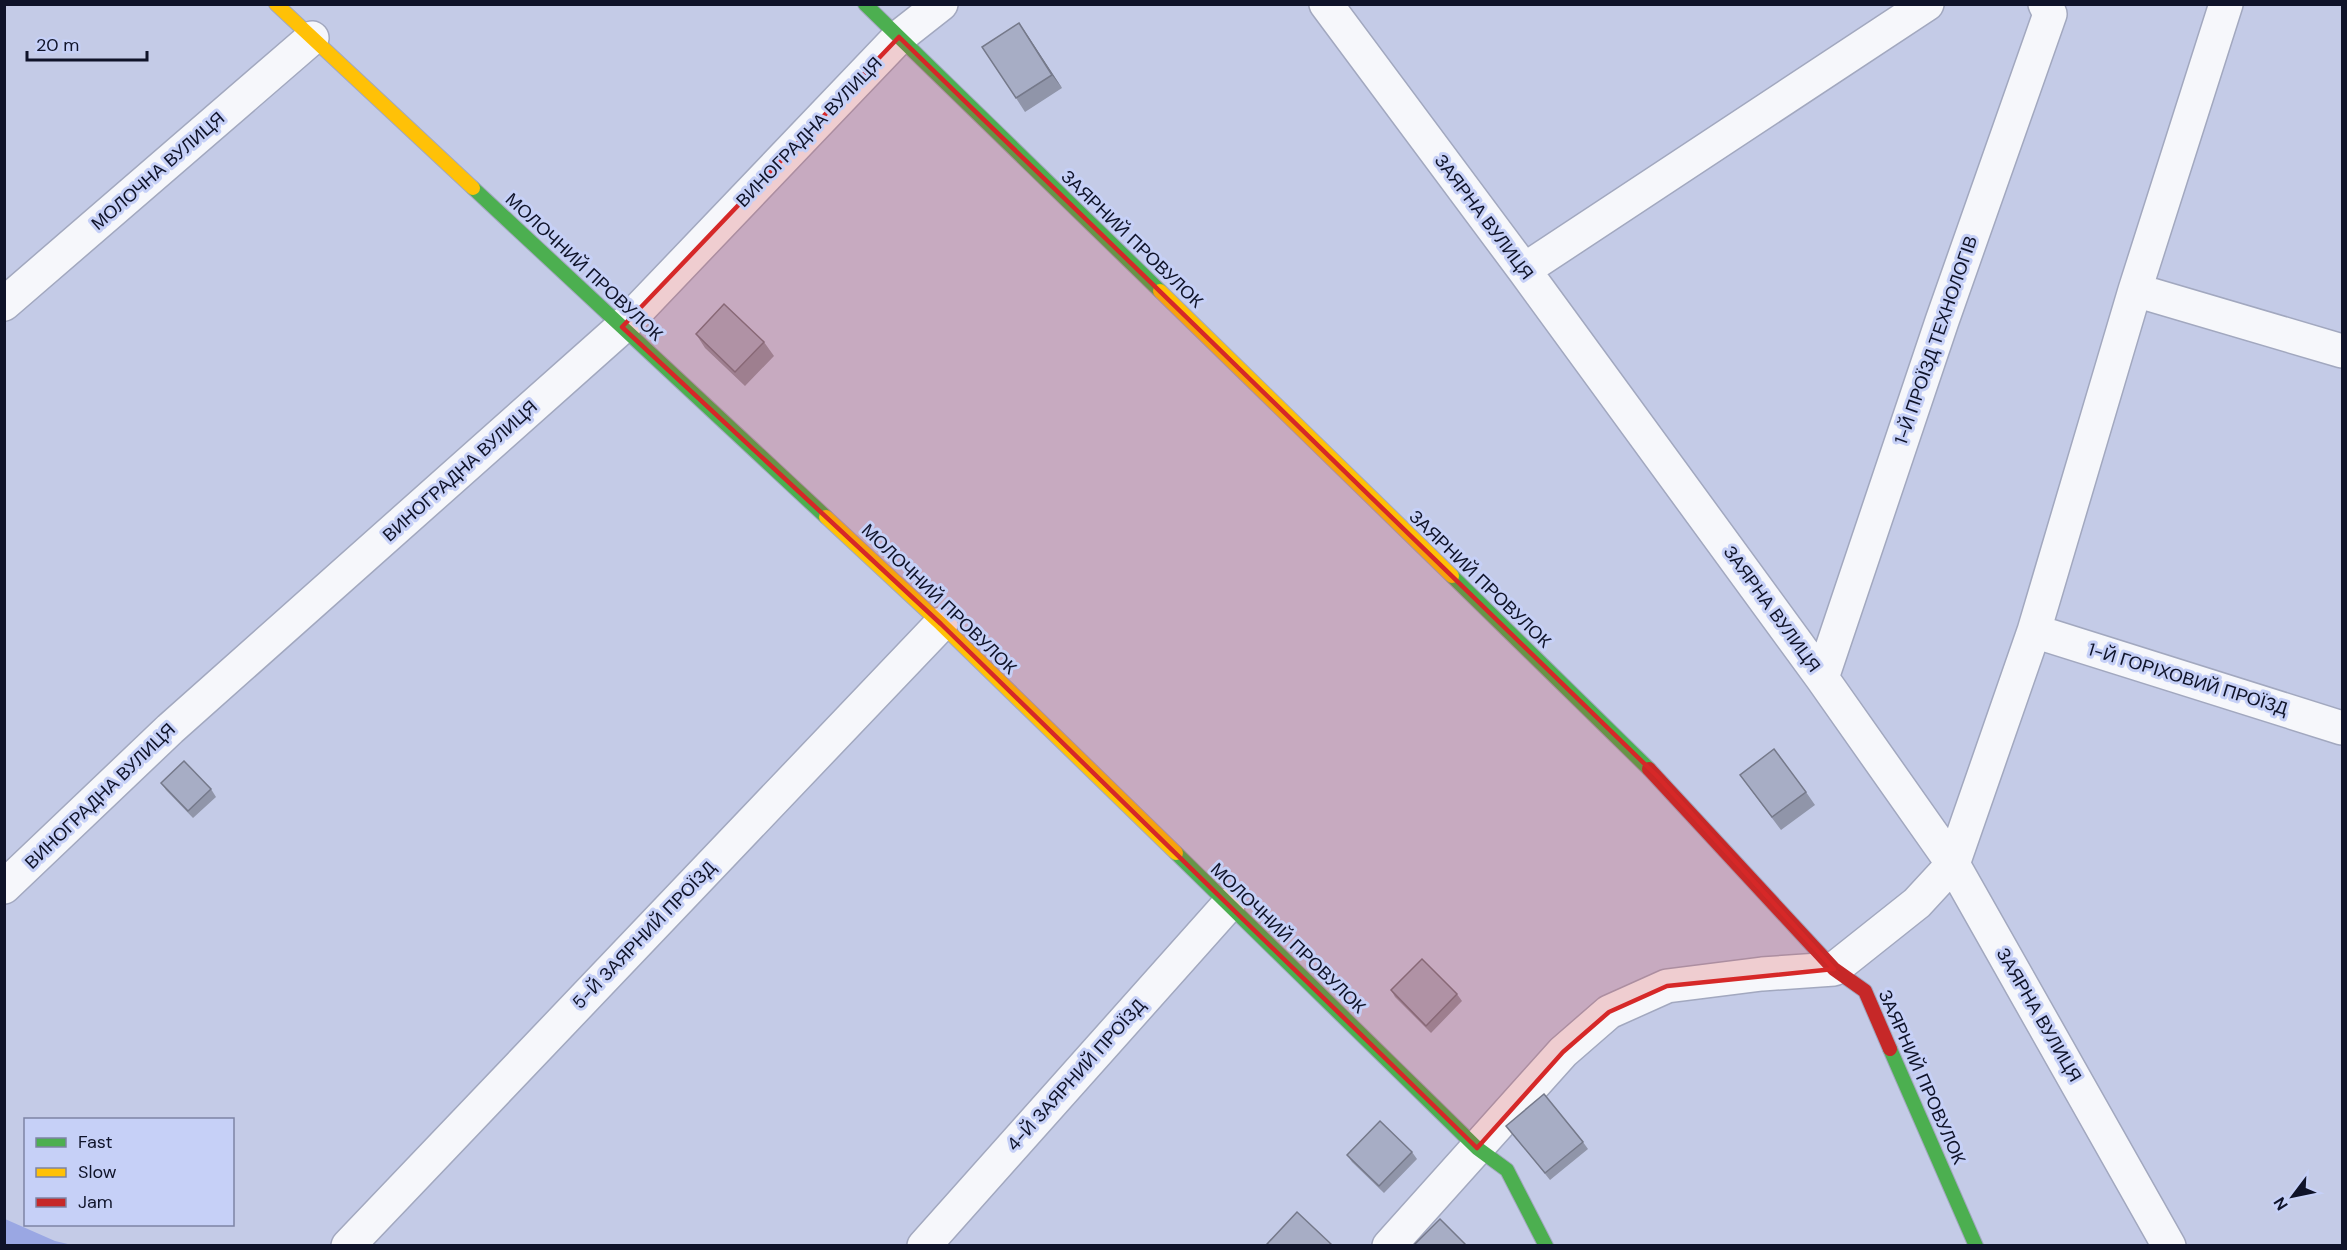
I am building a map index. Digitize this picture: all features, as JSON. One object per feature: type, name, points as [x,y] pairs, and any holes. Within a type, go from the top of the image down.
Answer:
[{"type":"street","name":"МОЛОЧНИЙ ПРОВУЛОК","points":[[276,4],[941,624],[1477,1148],[1508,1170],[1546,1245]]},
{"type":"street","name":"ЗАЯРНИЙ ПРОВУЛОК","points":[[865,4],[1657,776],[1834,969],[1865,991],[1976,1245]]},
{"type":"street","name":"ВИНОГРАДНА ВУЛИЦЯ","points":[[4,887],[170,729],[622,327],[899,37],[941,4]]},
{"type":"street","name":"ЗАЯРНА ВУЛИЦЯ","points":[[1326,4],[1524,270],[1822,678],[1953,864],[2169,1245]]},
{"type":"street","points":[[1524,270],[1927,4]]},
{"type":"street","name":"1-Й ПРОЇЗД ТЕХНОЛОГІВ","points":[[1822,678],[1938,332],[2050,14],[2045,4]]},
{"type":"street","points":[[1389,1245],[1563,1052],[1610,1012],[1667,986],[1762,974],[1834,969],[1917,903],[1953,864],[2034,631],[2135,290],[2226,4]]},
{"type":"street","name":"МОЛОЧНА ВУЛИЦЯ","points":[[4,304],[312,38]]},
{"type":"street","points":[[2135,290],[2343,351]]},
{"type":"street","name":"5-Й ЗАЯРНИЙ ПРОЇЗД","points":[[348,1245],[941,624]]},
{"type":"street","name":"1-Й ГОРІХОВИЙ ПРОЇЗД","points":[[2034,631],[2343,728]]},
{"type":"street","name":"4-Й ЗАЯРНИЙ ПРОЇЗД","points":[[924,1245],[1228,905]]},
{"type":"highlighted area","points":[[899,37],[1657,776],[1834,969],[1667,986],[1609,1012],[1563,1052],[1477,1148],[941,624],[622,327]]},
{"type":"shaded area","points":[[5,1219],[55,1241],[72,1245],[5,1245]]},
{"type":"building","points":[[1019,23],[1052,75],[1016,98],[982,47]]},
{"type":"building","points":[[724,304],[764,342],[735,372],[696,334]]},
{"type":"building","points":[[1774,749],[1806,792],[1772,817],[1740,775]]},
{"type":"building","points":[[184,761],[211,789],[188,811],[161,783]]},
{"type":"building","points":[[1422,959],[1457,994],[1426,1026],[1391,990]]},
{"type":"building","points":[[1544,1094],[1583,1142],[1545,1173],[1506,1126]]},
{"type":"building","points":[[1380,1121],[1412,1152],[1379,1186],[1347,1155]]},
{"type":"building","points":[[1297,1212],[1331,1244],[1267,1244]]},
{"type":"building","points":[[1440,1219],[1466,1245],[1414,1245]]},
{"type":"traffic: fast","points":[[865,4],[1160,291]]},
{"type":"traffic: fast","points":[[473,188],[826,517]]},
{"type":"traffic: fast","points":[[1452,576],[1649,769]]},
{"type":"traffic: fast","points":[[1176,853],[1477,1148],[1507,1170],[1546,1246]]},
{"type":"traffic: fast","points":[[1890,1049],[1976,1246]]},
{"type":"traffic: slow","points":[[276,4],[473,188]]},
{"type":"traffic: slow","points":[[1160,291],[1452,576]]},
{"type":"traffic: slow","points":[[826,517],[941,624],[1176,853]]},
{"type":"traffic: jam","points":[[1649,769],[1834,969],[1865,991],[1890,1049]]}]
